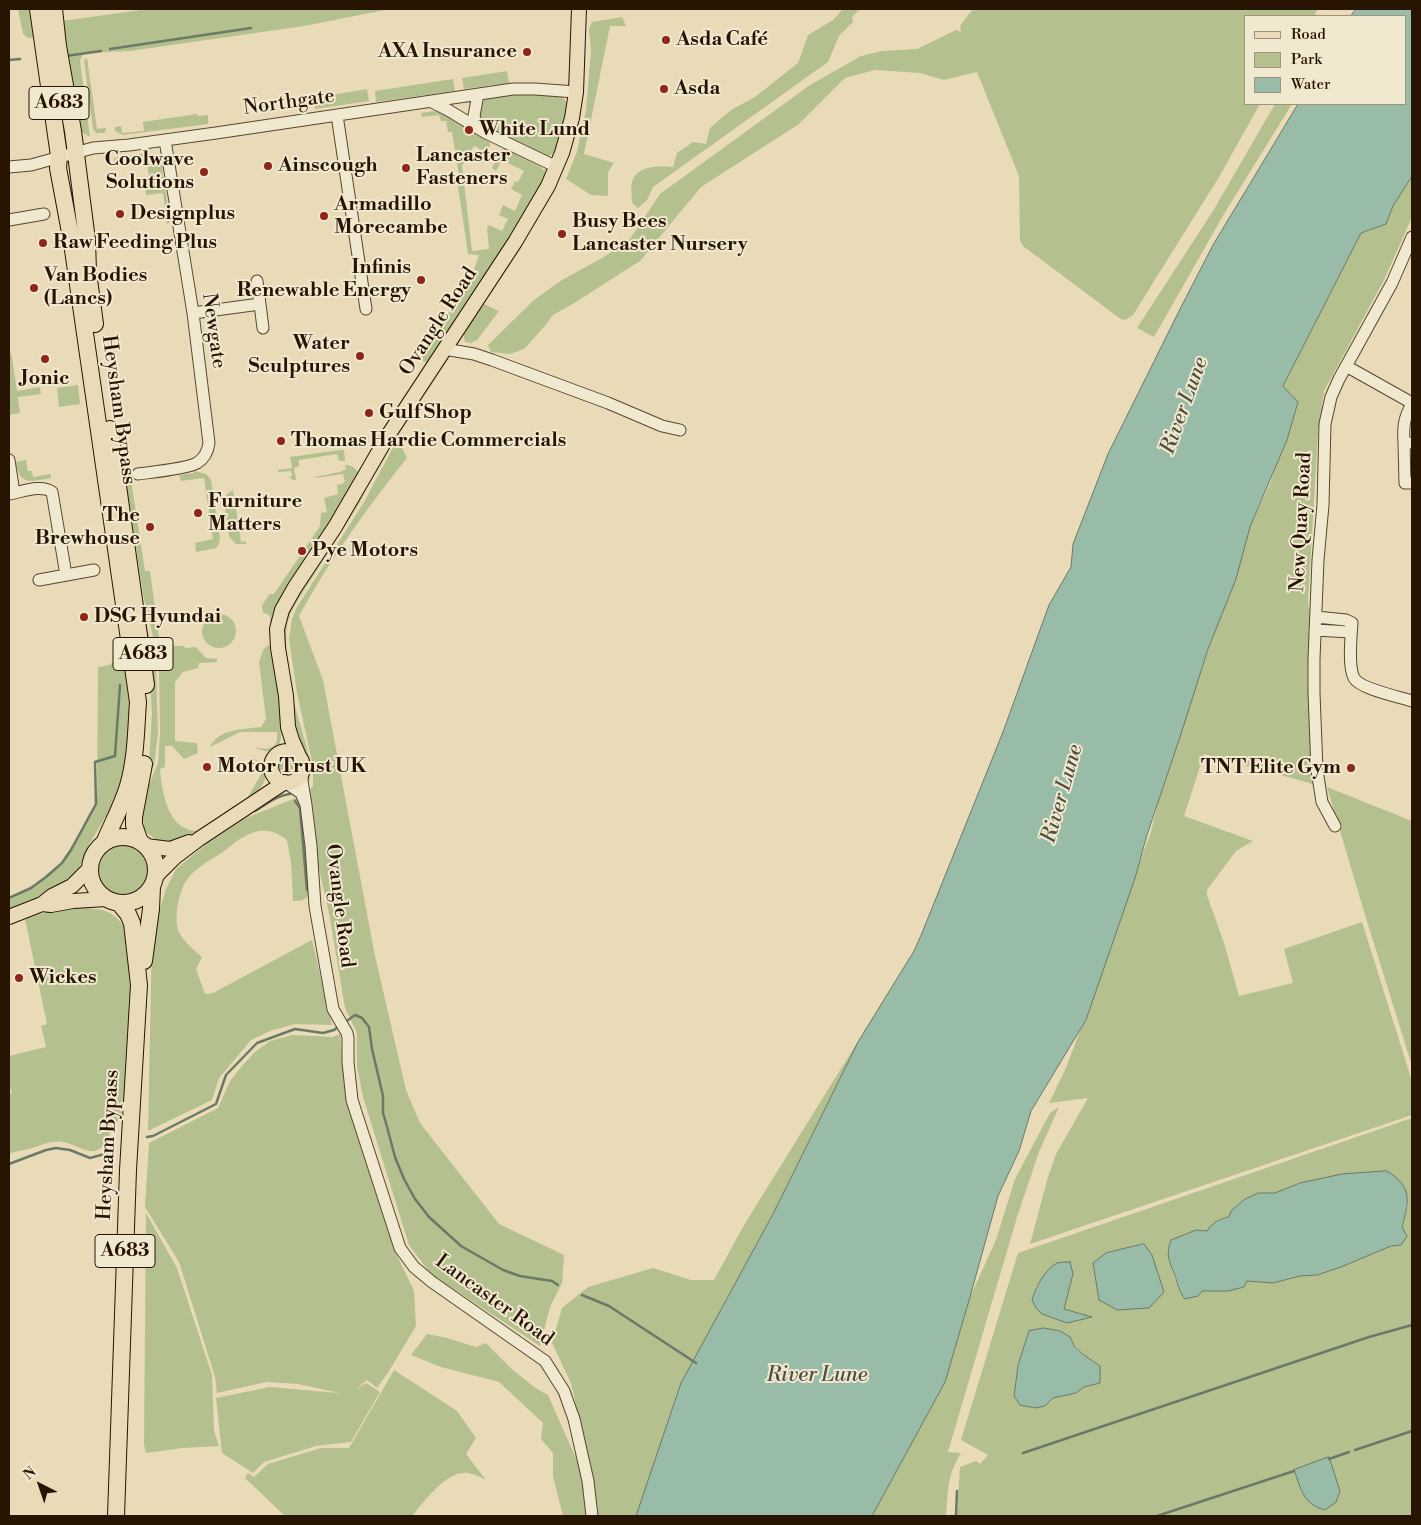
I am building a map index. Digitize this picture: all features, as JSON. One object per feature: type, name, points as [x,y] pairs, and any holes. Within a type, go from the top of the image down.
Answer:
[{"type":"highway","name":"Heysham Bypass","points":[[38,9],[52,41],[76,152],[99,360],[116,466],[146,685],[146,755],[134,817],[134,825],[143,844]]},
{"type":"highway","name":"Heysham Bypass","points":[[52,41],[54,9]]},
{"type":"highway","name":"A683","points":[[52,41],[65,145],[63,152],[59,156]]},
{"type":"highway","name":"A683","points":[[72,244],[74,214],[68,165],[70,156],[76,152]]},
{"type":"highway","name":"Heysham Bypass","points":[[59,156],[58,168],[72,244],[138,702],[131,773],[123,800],[104,843]]},
{"type":"highway","points":[[104,843],[122,837],[132,838],[143,844]]},
{"type":"highway","name":"A683","points":[[104,843],[92,859],[90,868],[91,878],[100,894],[113,901]]},
{"type":"highway","name":"A683","points":[[143,844],[151,852],[155,860],[154,882]]},
{"type":"highway","name":"Heysham Bypass","points":[[116,1516],[128,1170],[139,985],[143,968],[154,882]]},
{"type":"highway","points":[[113,901],[128,903],[138,900],[146,895],[154,882]]},
{"type":"highway","name":"Heysham Bypass","points":[[113,901],[128,914],[132,924],[139,985]]},
{"type":"main road","name":"Ovangle Road","points":[[301,763],[288,726],[286,696],[278,643],[278,619],[295,587],[335,527],[389,434],[532,214],[548,186],[557,167],[572,118],[576,92],[579,9]]},
{"type":"main road","name":"Ovangle Road","points":[[279,753],[285,742],[288,726]]},
{"type":"main road","points":[[154,882],[174,858],[199,839],[286,782],[295,780],[301,774],[301,763],[296,753],[288,751],[279,753],[272,761],[272,771],[264,789],[247,807]]},
{"type":"main road","points":[[272,771],[277,779],[286,782]]},
{"type":"main road","points":[[143,844],[170,849],[199,839]]},
{"type":"main road","points":[[9,917],[42,904],[52,896],[72,886],[90,868]]},
{"type":"main road","points":[[42,904],[51,905],[73,901],[113,901]]},
{"type":"street","name":"Northgate","points":[[9,168],[94,148],[165,140],[478,94],[528,88],[576,92]]},
{"type":"street","points":[[478,94],[474,116],[478,128]]},
{"type":"street","points":[[432,102],[478,128],[557,167]]},
{"type":"street","points":[[337,115],[366,309]]},
{"type":"street","name":"Newgate","points":[[138,474],[194,464],[203,458],[208,448],[208,432],[192,314],[165,140]]},
{"type":"street","points":[[9,220],[44,214]]},
{"type":"street","name":"New Quay Road","points":[[1335,826],[1322,802],[1317,770],[1314,693],[1315,630],[1323,505],[1325,424],[1331,398],[1346,366],[1392,282],[1412,237]]},
{"type":"street","points":[[257,281],[263,328]]},
{"type":"street","points":[[192,314],[260,304]]},
{"type":"street","points":[[444,349],[474,354],[492,360],[608,403],[662,426],[680,430]]},
{"type":"street","points":[[1346,366],[1412,403],[1403,428],[1408,443],[1405,483],[1412,483]]},
{"type":"street","points":[[9,460],[11,493],[41,488],[52,492],[66,575]]},
{"type":"street","points":[[39,580],[94,570]]},
{"type":"street","points":[[1316,616],[1346,620],[1352,623],[1351,669],[1354,680],[1365,687],[1412,700]]},
{"type":"street","points":[[1315,630],[1351,632]]},
{"type":"street","name":"Ovangle Road","points":[[301,763],[311,846],[315,906],[333,1009],[347,1033]]},
{"type":"street","points":[[286,782],[300,793],[306,805]]},
{"type":"street","name":"Lancaster Road","points":[[347,1033],[352,1100],[400,1248],[414,1266],[432,1282],[550,1366],[564,1391],[574,1419],[588,1481],[592,1516]]},
{"type":"green space","points":[[18,9],[32,9],[37,38],[28,38],[23,34]]},
{"type":"green space","points":[[147,9],[390,9],[304,26],[130,51],[83,53],[80,61],[90,137],[79,130],[62,21]]},
{"type":"green space","points":[[843,9],[860,9],[852,17],[853,22],[839,36],[828,62],[653,187],[647,200],[638,208],[632,203],[632,184],[636,174],[651,167],[673,167],[677,153],[693,142],[706,144],[710,128],[731,110],[755,97],[798,63],[808,35],[833,20]]},
{"type":"green space","points":[[1318,9],[1315,15],[1244,15],[1244,105],[1259,105],[1219,177],[1133,315],[1127,319],[1122,320],[1023,246],[1020,240],[1019,176],[977,72],[944,80],[920,73],[875,70],[845,78],[799,124],[701,187],[640,261],[553,315],[524,349],[510,354],[491,352],[488,345],[534,300],[562,280],[604,257],[630,239],[660,194],[810,85],[861,56],[882,51],[917,49],[956,30],[961,32],[960,26],[972,10]]},
{"type":"green space","points":[[622,17],[626,26],[610,26],[584,154],[614,163],[608,172],[608,196],[591,195],[566,179],[577,152],[586,110],[591,51],[589,29],[592,22]]},
{"type":"green space","points":[[87,58],[97,129],[106,128],[105,133],[96,133],[93,129],[84,60]]},
{"type":"green space","points":[[507,71],[509,83],[464,89],[462,78]]},
{"type":"green space","points":[[453,79],[455,91],[376,102],[375,91]]},
{"type":"green space","points":[[367,89],[369,101],[315,109],[314,98]]},
{"type":"green space","points":[[550,93],[561,96],[565,100],[567,106],[565,122],[555,152],[546,156],[483,126],[480,116],[481,104],[488,98],[510,94]]},
{"type":"green space","points":[[1274,105],[1291,105],[1224,214],[1154,337],[1137,328],[1213,211]]},
{"type":"green space","points":[[1298,105],[661,1516],[595,1516],[589,1462],[571,1383],[552,1343],[562,1308],[588,1287],[653,1268],[691,1280],[714,1280],[744,1225],[914,951],[1003,732],[1049,605],[1071,567],[1073,544],[1108,454],[1213,245]]},
{"type":"green space","points":[[434,111],[442,113],[490,143],[482,163],[480,162],[485,152],[474,146],[462,166],[472,251],[489,249],[487,228],[489,225],[502,231],[508,219],[499,215],[503,205],[515,211],[522,195],[511,189],[515,181],[518,182],[524,171],[502,160],[496,171],[492,168],[500,150],[505,149],[541,167],[543,170],[545,169],[545,178],[534,202],[428,363],[422,361],[429,340],[468,284],[479,255],[468,254],[452,132],[448,132],[446,121],[441,121],[439,115],[422,117],[421,113]]},
{"type":"green space","points":[[197,114],[197,116],[208,115],[208,124],[123,135],[115,131],[115,127],[121,126],[122,133],[144,131],[143,122]]},
{"type":"green space","points":[[147,153],[156,157],[162,166],[170,222],[167,224],[163,193],[146,195],[145,186],[150,185],[147,162],[115,166],[114,158]]},
{"type":"green space","points":[[1412,176],[1412,217],[1384,280],[1324,391],[1318,432],[1308,601],[1311,625],[1313,784],[1204,754],[1184,816],[1253,841],[1236,851],[1207,890],[1239,996],[1293,983],[1284,949],[1362,922],[1412,1081],[1412,1115],[1030,1244],[1056,1154],[1088,1098],[1049,1103],[1077,1039],[1150,835],[1178,739],[1250,526],[1270,484],[1298,402],[1283,386],[1361,233],[1386,224],[1393,206]]},
{"type":"green space","points":[[484,304],[499,311],[477,340],[471,343],[465,342],[463,332]]},
{"type":"green space","points":[[10,351],[17,391],[40,387],[41,394],[18,397],[20,413],[9,415]]},
{"type":"green space","points":[[78,385],[80,404],[59,407],[57,388]]},
{"type":"green space","points":[[396,442],[402,448],[407,458],[350,534],[323,574],[299,616],[323,680],[375,956],[406,1090],[420,1123],[499,1224],[564,1255],[562,1283],[550,1307],[540,1346],[431,1274],[409,1245],[363,1097],[357,1066],[357,1033],[345,1008],[329,913],[314,847],[308,792],[313,786],[313,766],[297,693],[289,639],[292,619],[297,607],[363,504]]},
{"type":"green space","points":[[344,450],[345,461],[339,461],[337,454],[299,460],[299,466],[294,468],[296,480],[289,477],[292,476],[291,471],[278,472],[278,470],[292,468],[290,457]]},
{"type":"green space","points":[[26,460],[28,471],[32,471],[33,477],[51,474],[51,478],[32,481],[23,479],[16,462]]},
{"type":"green space","points":[[345,465],[355,469],[358,473],[358,479],[274,610],[272,642],[281,723],[281,738],[278,747],[270,752],[254,747],[266,749],[274,746],[277,741],[277,732],[240,732],[210,747],[214,741],[225,733],[261,727],[266,719],[259,662],[263,650],[268,645],[271,646],[270,617],[268,614],[263,613],[262,605],[270,594],[274,594],[320,526],[321,513],[327,512],[324,498],[338,494],[337,485],[345,481],[343,474],[315,477],[340,472],[346,469]]},
{"type":"green space","points":[[194,471],[206,474],[211,480],[220,538],[216,548],[196,552],[195,543],[213,539],[204,478],[181,481],[179,475],[194,473]]},
{"type":"green space","points":[[131,480],[145,571],[150,571],[160,646],[196,647],[206,658],[217,659],[217,662],[199,663],[198,668],[183,672],[175,682],[175,741],[197,743],[198,753],[184,759],[172,746],[165,746],[165,767],[160,769],[168,809],[180,825],[198,831],[245,802],[263,771],[262,765],[250,756],[263,764],[266,770],[263,784],[245,803],[197,835],[175,842],[164,843],[157,840],[147,833],[144,828],[143,817],[149,785],[158,763],[160,733],[159,671],[143,594],[127,487]]},
{"type":"green space","points":[[369,483],[360,502],[296,603],[288,621],[286,644],[289,672],[294,701],[310,764],[307,788],[308,763],[296,741],[283,643],[284,623],[292,602]]},
{"type":"green space","points":[[233,490],[241,542],[246,541],[246,544],[236,544],[229,536],[224,501],[227,494]]},
{"type":"green space","points":[[141,602],[156,669],[158,733],[154,765],[148,779],[152,713],[149,667]]},
{"type":"green space","points":[[219,614],[226,615],[231,619],[235,624],[235,638],[231,643],[226,647],[219,648],[212,647],[207,643],[203,638],[202,631],[203,624],[207,619],[212,615]]},
{"type":"green space","points":[[118,657],[126,659],[131,704],[128,767],[111,813],[105,818],[88,846],[78,871],[66,883],[9,913],[9,900],[29,890],[61,863],[97,805],[98,667],[110,665]]},
{"type":"green space","points":[[283,757],[291,757],[297,763],[297,771],[291,777],[283,777],[277,771],[277,763]]},
{"type":"green space","points":[[1327,787],[1412,821],[1412,1066],[1366,918]]},
{"type":"green space","points":[[298,797],[301,801],[310,893],[307,897],[293,901],[291,863],[287,840],[274,832],[259,831],[240,839],[209,860],[189,877],[182,888],[178,904],[177,926],[189,946],[202,957],[196,969],[205,994],[213,993],[312,940],[332,1025],[295,1024],[270,1031],[251,1040],[219,1078],[212,1100],[148,1131],[152,935],[166,889],[176,869],[205,845],[246,818]]},
{"type":"green space","points":[[123,844],[137,848],[145,856],[149,870],[145,884],[137,892],[123,896],[109,892],[101,884],[97,870],[101,856],[109,848]]},
{"type":"green space","points":[[78,907],[103,910],[110,913],[127,930],[130,990],[129,1030],[122,1114],[109,1135],[109,1141],[97,1150],[92,1151],[63,1142],[54,1142],[9,1154],[9,1095],[12,1092],[9,1085],[9,1056],[46,1047],[41,1026],[47,1024],[25,919],[49,911]]},
{"type":"green space","points":[[340,1034],[346,1100],[395,1251],[414,1291],[416,1326],[377,1388],[367,1380],[355,1390],[366,1383],[380,1392],[351,1442],[316,1446],[264,1462],[253,1473],[222,1453],[216,1398],[270,1387],[339,1393],[298,1384],[266,1382],[217,1393],[215,1377],[179,1262],[145,1207],[149,1143],[218,1108],[230,1081],[255,1052],[270,1041],[292,1035],[333,1037]]},
{"type":"green space","points":[[1059,1107],[1039,1152],[1017,1217],[948,1452],[961,1453],[951,1476],[946,1516],[852,1516],[895,1440],[970,1297],[996,1240],[1015,1179],[1050,1113]]},
{"type":"green space","points":[[1412,1118],[1412,1516],[957,1516],[960,1467],[976,1461],[980,1464],[988,1455],[961,1440],[1018,1253]],"holes":[[[1317,1180],[1408,1204],[1402,1227],[1401,1245],[1391,1246],[1317,1275],[1300,1276],[1273,1283],[1247,1281],[1228,1291],[1201,1291],[1181,1294],[1171,1266],[1168,1248],[1196,1230],[1207,1231],[1219,1219],[1229,1217],[1258,1193],[1275,1193],[1300,1183]],[[1144,1244],[1164,1292],[1106,1253]],[[1057,1264],[1073,1274],[1064,1309],[1090,1317],[1067,1323],[1042,1314],[1035,1288]],[[1029,1331],[1070,1337],[1079,1350],[1100,1366],[1100,1383],[1084,1387],[1076,1393],[1052,1398],[1015,1383],[1018,1365]]]},
{"type":"green space","points":[[146,1213],[177,1268],[212,1375],[214,1431],[219,1446],[146,1453],[144,1444]]},
{"type":"green space","points":[[427,1334],[476,1347],[486,1343],[513,1370],[534,1387],[548,1395],[583,1474],[587,1516],[563,1516],[553,1476],[553,1453],[541,1439],[543,1423],[499,1382],[441,1367],[411,1355]]},
{"type":"green space","points":[[394,1370],[457,1411],[476,1438],[466,1454],[486,1480],[469,1473],[449,1478],[434,1490],[412,1516],[285,1516],[245,1478],[248,1473],[254,1477],[268,1464],[321,1448],[349,1448]]},
{"type":"water","name":"River Lune","points":[[1356,9],[1412,9],[1412,176],[1393,206],[1386,224],[1361,233],[1283,386],[1298,402],[1287,440],[1250,527],[1236,579],[1208,649],[1147,835],[1135,878],[1086,1020],[1031,1111],[1019,1151],[998,1196],[945,1382],[872,1516],[636,1516],[681,1383],[773,1214],[858,1042],[914,951],[1003,732],[1049,605],[1071,567],[1073,544],[1108,454],[1213,245],[1297,105],[1406,105],[1406,15],[1352,15]]},
{"type":"water","points":[[1387,1171],[1401,1183],[1407,1195],[1402,1227],[1407,1236],[1401,1245],[1391,1246],[1317,1275],[1300,1276],[1273,1283],[1247,1281],[1244,1287],[1228,1291],[1202,1291],[1198,1296],[1185,1299],[1183,1296],[1169,1259],[1168,1250],[1171,1240],[1196,1230],[1207,1231],[1216,1221],[1229,1217],[1231,1211],[1245,1199],[1258,1193],[1275,1193],[1300,1183],[1342,1174]]},
{"type":"water","points":[[1144,1244],[1152,1255],[1164,1292],[1149,1308],[1117,1310],[1099,1300],[1093,1263],[1106,1253]]},
{"type":"water","points":[[1070,1262],[1073,1274],[1064,1309],[1092,1317],[1067,1323],[1042,1314],[1032,1300],[1035,1290],[1048,1270],[1057,1263]]},
{"type":"water","points":[[1044,1328],[1060,1331],[1070,1337],[1075,1347],[1100,1366],[1100,1383],[1084,1387],[1076,1393],[1053,1398],[1045,1406],[1035,1408],[1020,1405],[1014,1396],[1018,1365],[1029,1331]]},
{"type":"water","points":[[1329,1457],[1340,1491],[1336,1502],[1325,1510],[1307,1500],[1294,1470]]},
{"type":"waterway","points":[[110,49],[251,28]]},
{"type":"waterway","points":[[66,56],[101,51]]},
{"type":"waterway","points":[[9,60],[20,59]]},
{"type":"waterway","points":[[9,898],[31,888],[62,863],[96,804],[95,762],[115,756],[120,685]]},
{"type":"waterway","points":[[255,811],[276,798],[290,794]]},
{"type":"waterway","points":[[295,801],[300,808],[307,890]]},
{"type":"waterway","points":[[344,1023],[355,1015],[362,1018],[369,1027],[383,1096],[383,1113],[395,1157],[415,1199],[429,1217],[461,1246],[503,1270],[520,1276],[552,1281],[558,1285]]},
{"type":"waterway","points":[[147,1137],[153,1136],[216,1104],[226,1075],[257,1043],[295,1029],[323,1033],[334,1030],[339,1026]]},
{"type":"waterway","points":[[9,1164],[56,1148],[70,1150],[90,1158],[112,1152]]},
{"type":"waterway","points":[[582,1295],[609,1306],[696,1363]]},
{"type":"waterway","points":[[1023,1453],[1369,1337],[1412,1325]]},
{"type":"waterway","points":[[1355,1450],[1412,1431]]},
{"type":"waterway","points":[[1329,1459],[1349,1452]]},
{"type":"waterway","points":[[1157,1516],[1294,1471]]},
{"type":"waterway","points":[[956,1516],[957,1491]]},
{"type":"place","name":"Asda Café","points":[[666,40]]},
{"type":"place","name":"AXA Insurance","points":[[527,52]]},
{"type":"place","name":"Asda","points":[[664,89]]},
{"type":"place","name":"White Lund","points":[[469,130]]},
{"type":"place","name":"Ainscough","points":[[268,166]]},
{"type":"place","name":"Lancaster Fasteners","points":[[406,168]]},
{"type":"place","name":"Coolwave Solutions","points":[[204,172]]},
{"type":"place","name":"Designplus","points":[[120,214]]},
{"type":"place","name":"Armadillo Morecambe","points":[[324,216]]},
{"type":"place","name":"Busy Bees Lancaster Nursery","points":[[562,234]]},
{"type":"place","name":"Raw Feeding Plus","points":[[43,243]]},
{"type":"place","name":"Infinis Renewable Energy","points":[[421,280]]},
{"type":"place","name":"Van Bodies (Lancs)","points":[[34,288]]},
{"type":"place","name":"Water Sculptures","points":[[360,356]]},
{"type":"place","name":"Jonic","points":[[45,359]]},
{"type":"place","name":"Gulf Shop","points":[[369,413]]},
{"type":"place","name":"Thomas Hardie Commercials","points":[[281,441]]},
{"type":"place","name":"Furniture Matters","points":[[198,513]]},
{"type":"place","name":"The Brewhouse","points":[[150,527]]},
{"type":"place","name":"Pye Motors","points":[[302,551]]},
{"type":"place","name":"DSG Hyundai","points":[[84,617]]},
{"type":"place","name":"Motor Trust UK","points":[[207,767]]},
{"type":"place","name":"TNT Elite Gym","points":[[1351,768]]},
{"type":"place","name":"Wickes","points":[[19,978]]}]
